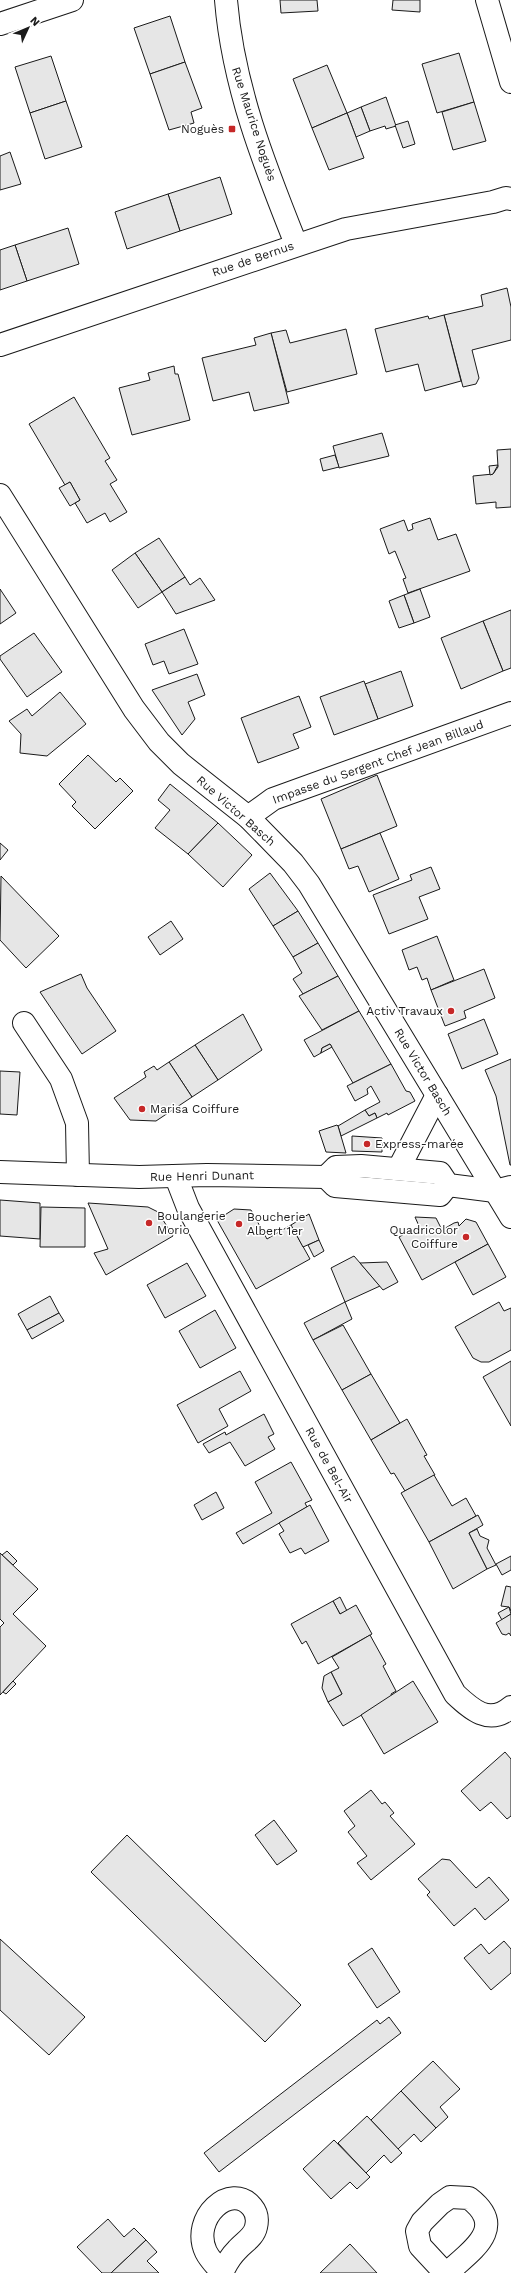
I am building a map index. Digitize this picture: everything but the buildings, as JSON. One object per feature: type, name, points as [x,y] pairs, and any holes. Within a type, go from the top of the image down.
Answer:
[{"type":"street","points":[[0,24],[72,0]]},
{"type":"street","name":"Rue Maurice Noguès","points":[[226,0],[233,57],[241,91],[264,161],[296,244]]},
{"type":"street","points":[[487,0],[511,82]]},
{"type":"street","name":"Rue de Bernus","points":[[0,345],[296,244],[346,229],[493,202],[509,196]]},
{"type":"street","name":"Rue Victor Basch","points":[[0,495],[134,709],[159,742],[181,764],[248,817],[293,862],[309,884],[437,1094],[503,1189],[511,1218]]},
{"type":"street","name":"Impasse du Sergent Chef Jean Billaud","points":[[248,817],[273,798],[511,714]]},
{"type":"street","points":[[24,1023],[61,1079],[77,1123],[78,1175]]},
{"type":"street","points":[[399,1168],[437,1094]]},
{"type":"street","name":"Rue Henri Dunant","points":[[0,1172],[176,1177],[206,1175],[326,1176],[336,1167],[361,1166],[399,1168],[440,1173],[448,1185]]},
{"type":"street","points":[[326,1176],[335,1186],[440,1195],[448,1185],[503,1189]]},
{"type":"street","name":"Rue de Bel-Air","points":[[176,1177],[188,1208],[455,1694],[473,1712],[490,1715],[506,1712],[511,1708]]},
{"type":"place","name":"Noguès","points":[[232,129]]},
{"type":"place","name":"Activ Travaux","points":[[451,1011]]},
{"type":"place","name":"Marisa Coiffure","points":[[142,1109]]},
{"type":"place","name":"Express-marée","points":[[367,1144]]},
{"type":"place","name":"Boulangerie Morio","points":[[149,1223]]},
{"type":"place","name":"Boucherie Albert 1er","points":[[239,1224]]},
{"type":"place","name":"Quadricolor Coiffure","points":[[466,1237]]}]
